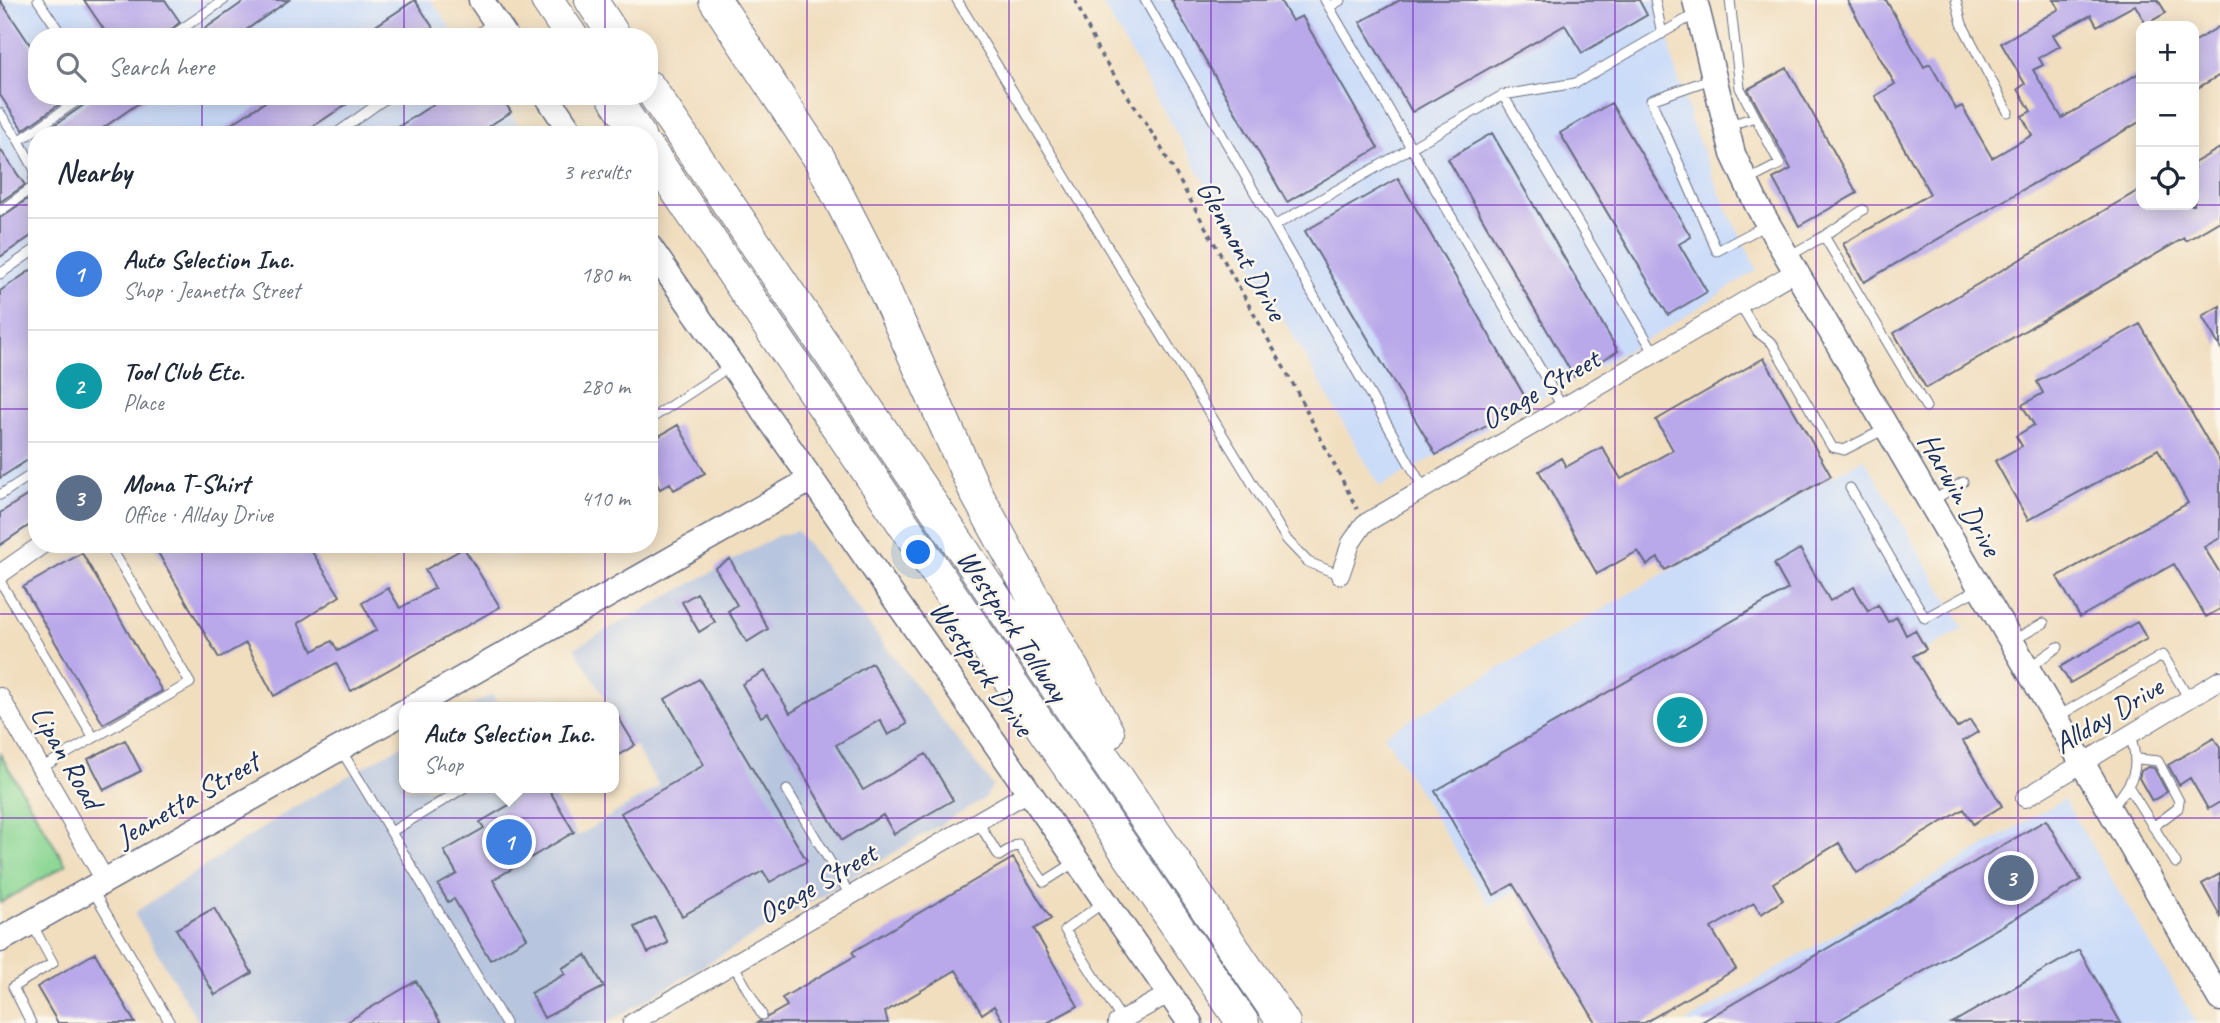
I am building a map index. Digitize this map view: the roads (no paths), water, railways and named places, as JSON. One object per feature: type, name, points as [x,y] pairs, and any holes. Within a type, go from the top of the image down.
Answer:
[{"type":"highway","points":[[547,0],[566,28]]},
{"type":"highway","points":[[591,0],[609,28]]},
{"type":"highway","points":[[715,0],[819,158],[871,260],[976,493],[1205,908]]},
{"type":"highway","name":"Westpark Tollway","points":[[658,100],[1284,1023]]},
{"type":"highway","points":[[619,105],[633,126]]},
{"type":"highway","name":"Westpark Tollway","points":[[658,163],[1243,1023]]},
{"type":"main road","points":[[481,0],[500,28]]},
{"type":"main road","name":"Harwin Drive","points":[[1697,6],[1725,127],[1745,182],[1767,224],[2220,999]]},
{"type":"main road","points":[[553,105],[567,126]]},
{"type":"main road","name":"Westpark Drive","points":[[658,259],[1190,1023]]},
{"type":"main road","name":"Jeanetta Street","points":[[423,702],[810,480]]},
{"type":"main road","name":"Jeanetta Street","points":[[0,940],[399,715]]},
{"type":"street","name":"Osage Street","points":[[1340,575],[1351,543],[1364,524],[1740,304],[1790,265]]},
{"type":"street","points":[[0,574],[30,553]]},
{"type":"street","name":"Allday Drive","points":[[2025,798],[2220,680]]},
{"type":"street","name":"Lipan Road","points":[[0,697],[41,768],[99,886]]},
{"type":"street","name":"Osage Street","points":[[632,1023],[1030,791]]},
{"type":"street","points":[[1119,1022],[1170,993]]},
{"type":"lane","points":[[38,0],[57,28]]},
{"type":"lane","points":[[183,28],[224,0]]},
{"type":"lane","points":[[957,0],[1287,540],[1308,562],[1340,575]]},
{"type":"lane","points":[[1145,0],[1424,489]]},
{"type":"lane","points":[[1341,0],[1327,3],[1563,408]]},
{"type":"lane","points":[[1655,0],[1662,34]]},
{"type":"lane","points":[[1730,0],[1740,88],[1780,164],[1745,182]]},
{"type":"lane","points":[[1956,0],[1962,24],[2008,112]]},
{"type":"lane","points":[[1274,226],[1503,95],[1576,83],[1662,34],[1697,6]]},
{"type":"lane","points":[[1737,62],[1651,100],[1717,251],[1767,224]]},
{"type":"lane","points":[[1503,95],[1656,354]]},
{"type":"lane","points":[[41,126],[71,105]]},
{"type":"lane","points":[[347,126],[376,105]]},
{"type":"lane","points":[[0,113],[28,157]]},
{"type":"lane","points":[[1725,127],[1755,117]]},
{"type":"lane","points":[[19,141],[28,135]]},
{"type":"lane","points":[[0,211],[28,191]]},
{"type":"lane","points":[[1790,265],[1824,236],[1863,210]]},
{"type":"lane","points":[[1824,236],[1926,407]]},
{"type":"lane","points":[[0,274],[28,254]]},
{"type":"lane","points":[[1740,304],[1756,331],[1772,343],[1832,447],[1844,450],[1885,429]]},
{"type":"lane","points":[[658,414],[731,365]]},
{"type":"lane","points":[[0,495],[28,477]]},
{"type":"lane","points":[[1928,503],[1963,482]]},
{"type":"lane","points":[[1850,488],[1925,618],[1980,589]]},
{"type":"lane","points":[[41,768],[190,683],[114,553]]},
{"type":"lane","points":[[0,581],[94,738]]},
{"type":"lane","points":[[2011,642],[2044,623]]},
{"type":"lane","points":[[2027,669],[2058,647]]},
{"type":"lane","points":[[2055,718],[2163,655],[2189,699]]},
{"type":"lane","points":[[2110,811],[2128,786],[2138,759],[2130,734]]},
{"type":"lane","points":[[340,748],[505,1023]]},
{"type":"lane","points":[[2138,759],[2158,761],[2179,801],[2178,808],[2153,827]]},
{"type":"lane","points":[[2128,786],[2176,863]]},
{"type":"lane","points":[[787,790],[850,895]]},
{"type":"lane","points":[[391,832],[457,793]]},
{"type":"lane","points":[[978,821],[999,856],[1017,844],[1044,882],[1078,860]]},
{"type":"lane","points":[[99,886],[170,1023]]},
{"type":"lane","points":[[1106,901],[1065,930],[1119,1022]]},
{"type":"lane","points":[[31,923],[53,962],[13,987],[31,1023]]},
{"type":"lane","points":[[733,964],[762,1015]]},
{"type":"place","name":"Tool Club Etc.","points":[[1680,720]]},
{"type":"place","name":"Auto Selection Inc.","points":[[509,842]]},
{"type":"place","name":"Mona T-Shirt","points":[[2011,878]]}]
